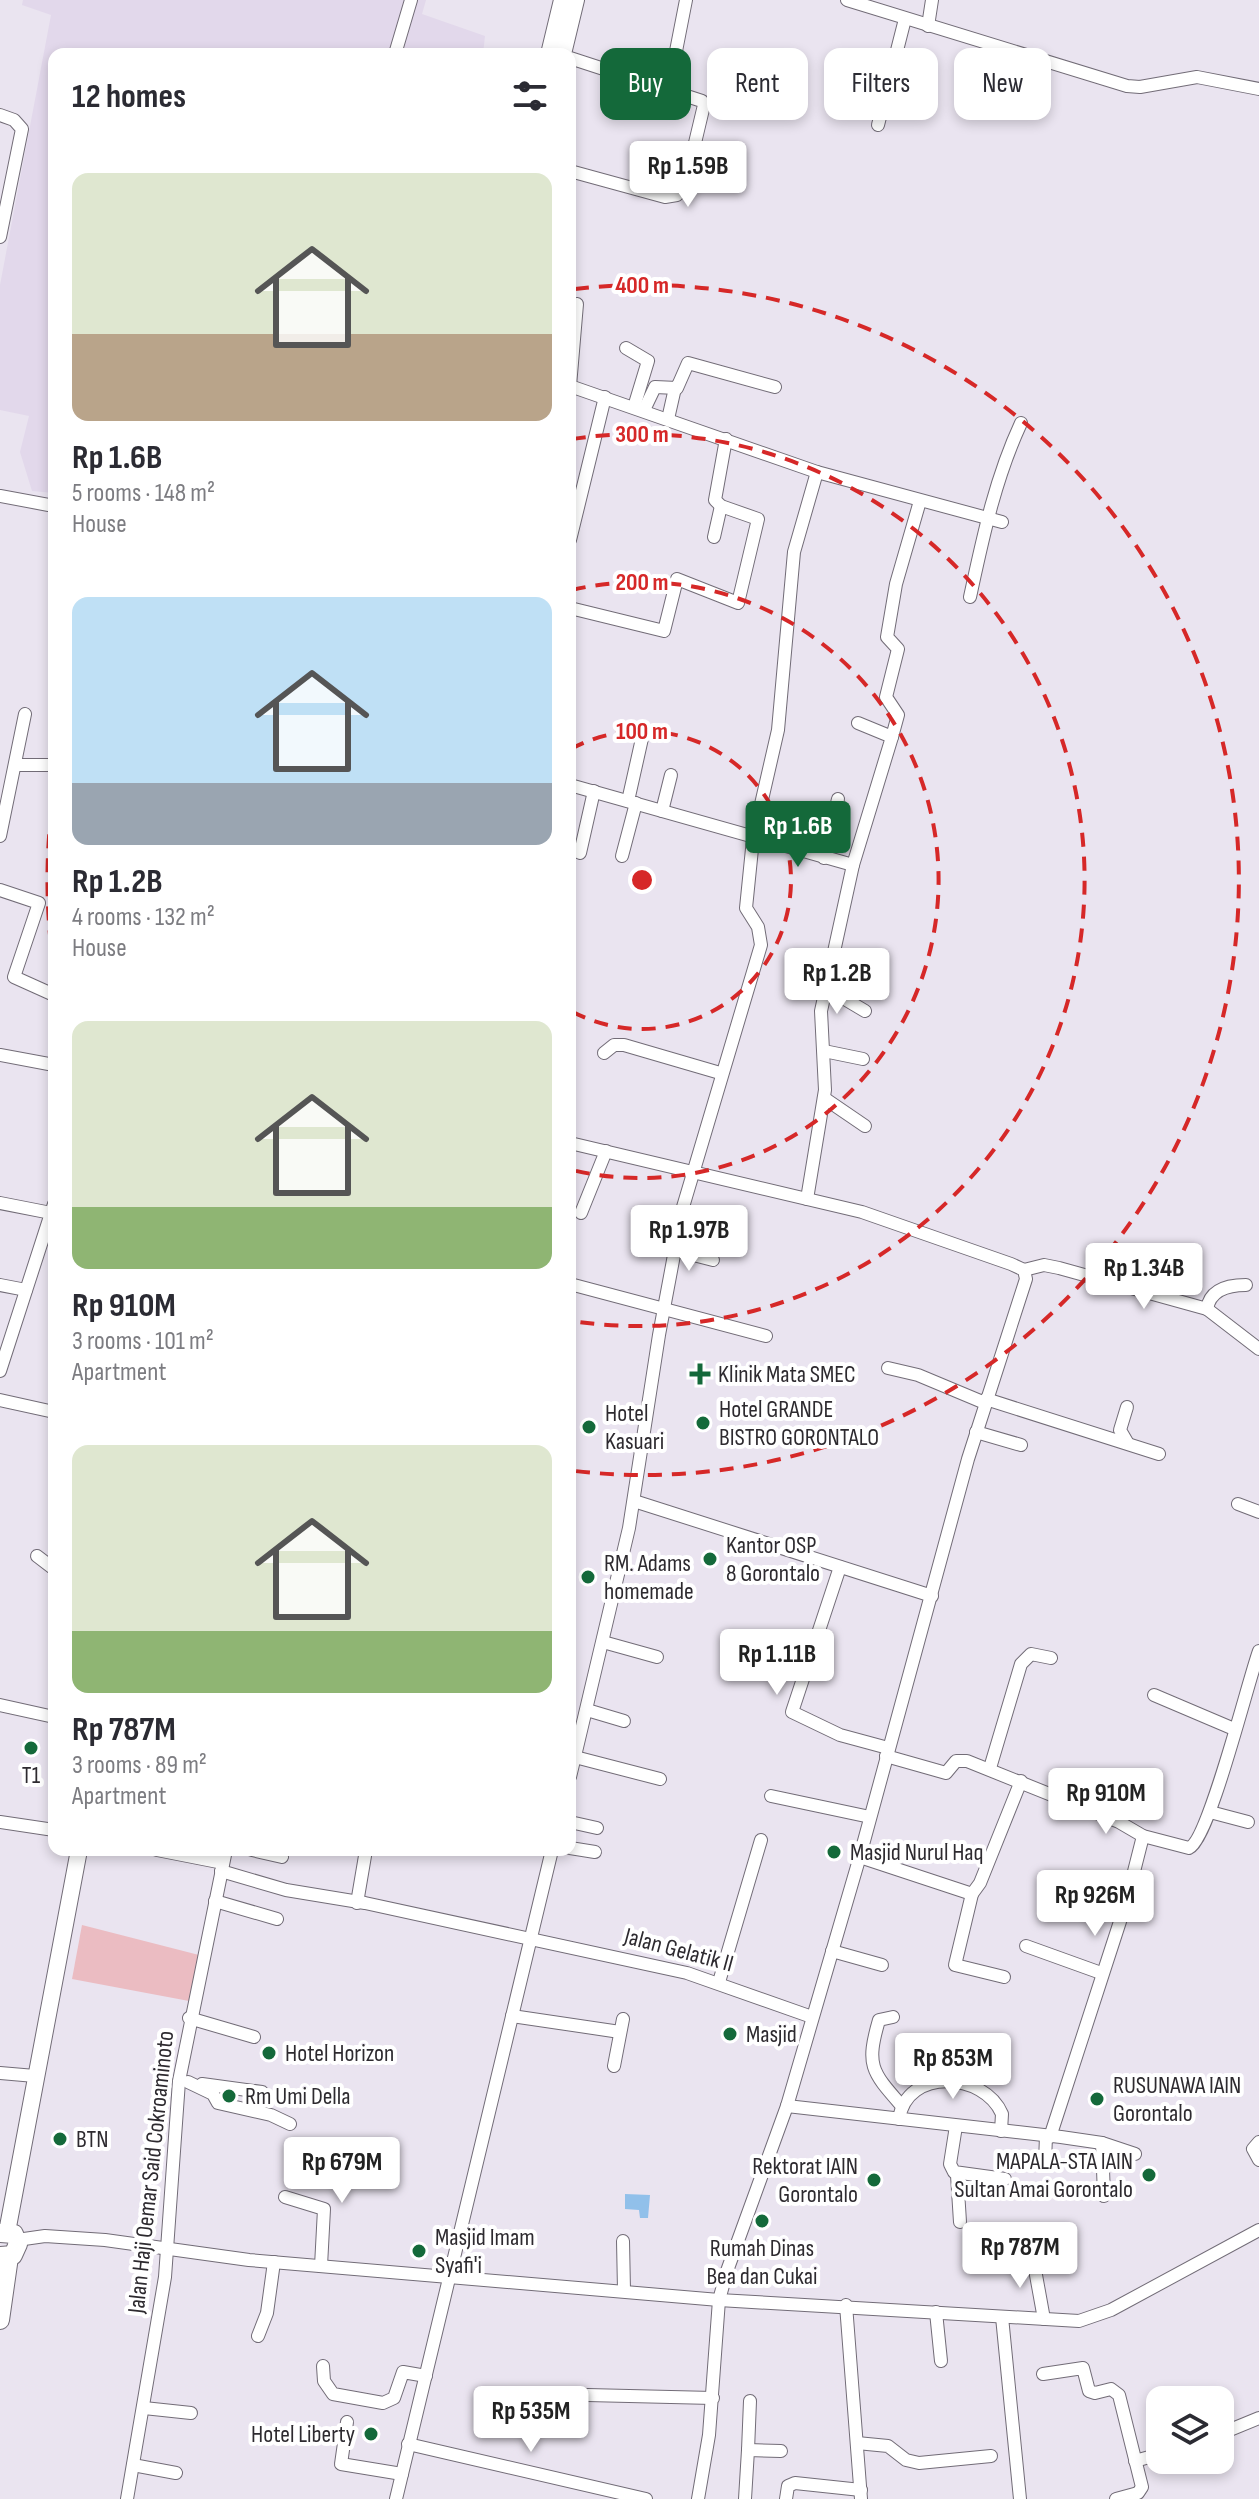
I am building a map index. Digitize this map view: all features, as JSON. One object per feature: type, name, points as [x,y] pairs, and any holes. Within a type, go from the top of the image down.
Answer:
[{"type":"highway","points":[[0,2320],[7,2243]]},
{"type":"main road","points":[[550,48],[562,0]]},
{"type":"main road","points":[[564,48],[576,0]]},
{"type":"main road","points":[[7,2243],[35,2076],[78,1856]]},
{"type":"street","points":[[397,48],[411,0]]},
{"type":"street","points":[[677,48],[686,0]]},
{"type":"street","points":[[847,0],[1127,86],[1140,87],[1197,77],[1259,89]]},
{"type":"street","points":[[928,26],[932,0]]},
{"type":"street","points":[[878,125],[905,19]]},
{"type":"street","points":[[576,60],[600,68]]},
{"type":"street","points":[[576,173],[665,197],[677,195],[685,185],[704,105],[702,101],[691,98]]},
{"type":"street","points":[[0,115],[14,120],[22,129],[0,237]]},
{"type":"street","points":[[576,316],[577,304]]},
{"type":"street","points":[[626,348],[646,356],[648,361],[639,409]]},
{"type":"street","points":[[668,419],[675,388],[686,365],[692,362],[775,387]]},
{"type":"street","points":[[639,409],[655,387],[675,388]]},
{"type":"street","points":[[576,388],[817,472],[1002,522]]},
{"type":"street","points":[[576,515],[605,397]]},
{"type":"street","points":[[970,597],[987,518],[1003,464],[1021,423]]},
{"type":"street","points":[[576,609],[664,631],[678,579],[737,604],[758,519],[721,506],[715,500],[726,439]]},
{"type":"street","points":[[576,1753],[634,1501],[674,1250],[720,1073],[761,945],[758,927],[746,908],[753,839],[778,730],[794,552],[817,472]]},
{"type":"street","points":[[0,496],[48,505]]},
{"type":"street","points":[[807,1199],[824,1098],[821,1011],[853,865],[898,715],[886,697],[898,649],[887,637],[896,584],[920,501]]},
{"type":"street","points":[[714,537],[721,506]]},
{"type":"street","points":[[1,839],[25,714]]},
{"type":"street","points":[[858,723],[892,737]]},
{"type":"street","points":[[622,856],[643,734]]},
{"type":"street","points":[[17,765],[48,765]]},
{"type":"street","points":[[662,811],[671,775]]},
{"type":"street","points":[[576,786],[853,865]]},
{"type":"street","points":[[580,853],[594,791]]},
{"type":"street","points":[[824,858],[838,799]]},
{"type":"street","points":[[0,890],[48,904]]},
{"type":"street","points":[[39,903],[14,977],[48,992]]},
{"type":"street","points":[[828,989],[865,1011]]},
{"type":"street","points":[[604,1053],[614,1045],[624,1045],[720,1073]]},
{"type":"street","points":[[824,1051],[863,1059]]},
{"type":"street","points":[[0,1055],[48,1064]]},
{"type":"street","points":[[824,1098],[865,1126]]},
{"type":"street","points":[[576,1144],[902,1223],[1024,1270],[1044,1265],[1059,1268],[1207,1309],[1259,1349]]},
{"type":"street","points":[[581,1213],[606,1151]]},
{"type":"street","points":[[0,1203],[48,1208]]},
{"type":"street","points":[[0,1371],[48,1224]]},
{"type":"street","points":[[674,1250],[713,1260]]},
{"type":"street","points":[[698,2499],[713,2398],[719,2300],[787,2106],[860,1857],[976,1432],[1024,1290],[1024,1270]]},
{"type":"street","points":[[0,1285],[26,1290]]},
{"type":"street","points":[[1207,1309],[1210,1298],[1221,1289],[1246,1285]]},
{"type":"street","points":[[576,1286],[766,1336]]},
{"type":"street","points":[[888,1368],[918,1375],[986,1401],[1159,1454]]},
{"type":"street","points":[[0,1400],[48,1411]]},
{"type":"street","points":[[1127,1407],[1120,1430],[1127,1442]]},
{"type":"street","points":[[976,1432],[1021,1445]]},
{"type":"street","points":[[634,1501],[932,1596]]},
{"type":"street","points":[[1238,1504],[1259,1512]]},
{"type":"street","points":[[37,1556],[48,1564]]},
{"type":"street","points":[[840,1567],[792,1712],[832,1732],[946,1773],[958,1760],[990,1768],[1119,1822],[1143,1836],[1192,1847],[1197,1843],[1210,1812],[1259,1651]]},
{"type":"street","points":[[603,1642],[657,1657]]},
{"type":"street","points":[[990,1768],[1021,1664],[1031,1654],[1051,1658]]},
{"type":"street","points":[[1154,1695],[1234,1729]]},
{"type":"street","points":[[0,1705],[48,1716]]},
{"type":"street","points":[[587,1710],[624,1721]]},
{"type":"street","points":[[576,1723],[583,1725]]},
{"type":"street","points":[[576,1757],[660,1779]]},
{"type":"street","points":[[1004,1977],[955,1965],[972,1894],[985,1873],[1021,1781]]},
{"type":"street","points":[[771,1796],[870,1817]]},
{"type":"street","points":[[1210,1812],[1248,1822]]},
{"type":"street","points":[[0,1822],[48,1829]]},
{"type":"street","points":[[576,1823],[597,1828]]},
{"type":"street","points":[[1045,2162],[1048,2136],[1126,1903],[1143,1836]]},
{"type":"street","points":[[719,1982],[761,1840]]},
{"type":"street","points":[[576,1849],[595,1852]]},
{"type":"street","name":"Jalan Gelatik II","points":[[190,1856],[223,1862],[286,1890],[598,1951],[719,1982],[812,2017]]},
{"type":"street","points":[[278,1856],[282,1857]]},
{"type":"street","points":[[357,1903],[365,1856]]},
{"type":"street","points":[[396,2499],[551,1856]]},
{"type":"street","points":[[860,1857],[972,1894]]},
{"type":"street","name":"Jalan Haji Oemar Said Cokroaminoto","points":[[127,2499],[144,2408],[167,2249],[189,2018],[223,1862]]},
{"type":"street","points":[[215,1901],[277,1919]]},
{"type":"street","points":[[1026,1946],[1101,1973]]},
{"type":"street","points":[[832,1951],[882,1965]]},
{"type":"street","points":[[512,2016],[622,2025],[614,2066]]},
{"type":"street","points":[[893,2017],[879,2020],[870,2059],[874,2075],[901,2105]]},
{"type":"street","points":[[189,2018],[254,2037]]},
{"type":"street","points":[[0,2073],[35,2076]]},
{"type":"street","points":[[183,2081],[262,2092]]},
{"type":"street","points":[[183,2081],[213,2094],[218,2103],[271,2115],[290,2124]]},
{"type":"street","points":[[899,2119],[901,2105],[913,2090],[933,2082],[969,2085],[985,2093],[999,2107],[1001,2131]]},
{"type":"street","points":[[787,2106],[1102,2143],[1131,2153]]},
{"type":"street","points":[[956,2126],[950,2164],[957,2175],[960,2222]]},
{"type":"street","points":[[1259,2142],[1253,2149],[1259,2160]]},
{"type":"street","points":[[1102,2143],[1104,2196]]},
{"type":"street","points":[[957,2175],[1005,2179]]},
{"type":"street","points":[[285,2197],[324,2209],[321,2266]]},
{"type":"street","points":[[7,2243],[45,2236],[449,2279],[624,2290],[719,2300],[846,2305],[1079,2321],[1111,2310],[1259,2230]]},
{"type":"street","points":[[623,2241],[624,2290]]},
{"type":"street","points":[[1032,2253],[1044,2319]]},
{"type":"street","points":[[258,2336],[267,2313],[274,2262]]},
{"type":"street","points":[[786,2499],[788,2486],[795,2483],[861,2495],[846,2305]]},
{"type":"street","points":[[936,2312],[941,2361]]},
{"type":"street","points":[[1002,2317],[1020,2499]]},
{"type":"street","points":[[323,2366],[324,2381],[333,2394],[383,2403],[394,2398],[403,2372],[426,2376]]},
{"type":"street","points":[[1043,2374],[1083,2368],[1089,2391],[1095,2393],[1111,2389],[1119,2395],[1141,2490],[1116,2499]]},
{"type":"street","points":[[587,2395],[713,2398]]},
{"type":"street","points":[[745,2499],[750,2401]]},
{"type":"street","points":[[144,2408],[191,2413]]},
{"type":"street","points":[[347,2422],[341,2464],[402,2474]]},
{"type":"street","points":[[1234,2430],[1258,2422]]},
{"type":"street","points":[[857,2443],[888,2446],[911,2462],[991,2456]]},
{"type":"street","points":[[408,2444],[646,2499]]},
{"type":"street","points":[[748,2450],[781,2451]]},
{"type":"street","points":[[1135,2461],[1146,2458]]},
{"type":"street","points":[[133,2465],[176,2473]]},
{"type":"shaded area","points":[[23,0],[426,0],[422,14],[485,36],[484,48],[48,48],[48,492],[32,491],[20,452],[29,416],[0,410],[0,285],[51,15],[22,5]]},
{"type":"shaded area","points":[[82,1925],[199,1955],[189,2001],[72,1979]]},
{"type":"water","points":[[625,2194],[650,2195],[648,2218],[640,2218],[639,2210],[625,2209]]},
{"type":"place","name":"Klinik Mata SMEC","points":[[700,1374]]},
{"type":"place","name":"Hotel GRANDE BISTRO GORONTALO","points":[[703,1423]]},
{"type":"place","name":"Hotel Kasuari","points":[[589,1427]]},
{"type":"place","name":"Kantor OSP 8 Gorontalo","points":[[710,1559]]},
{"type":"place","name":"RM. Adams homemade","points":[[588,1577]]},
{"type":"place","name":"T1","points":[[31,1748]]},
{"type":"place","name":"Masjid Nurul Haq","points":[[834,1852]]},
{"type":"place","name":"Masjid","points":[[730,2034]]},
{"type":"place","name":"Hotel Horizon","points":[[269,2053]]},
{"type":"place","name":"Rm Umi Della","points":[[229,2096]]},
{"type":"place","name":"RUSUNAWA IAIN Gorontalo","points":[[1097,2099]]},
{"type":"place","name":"BTN","points":[[60,2139]]},
{"type":"place","name":"MAPALA-STA IAIN Sultan Amai Gorontalo","points":[[1149,2175]]},
{"type":"place","name":"Rektorat IAIN Gorontalo","points":[[874,2180]]},
{"type":"place","name":"Rumah Dinas Bea dan Cukai","points":[[762,2221]]},
{"type":"place","name":"Masjid Imam Syafi'i","points":[[419,2251]]},
{"type":"place","name":"Hotel Liberty","points":[[371,2434]]}]
